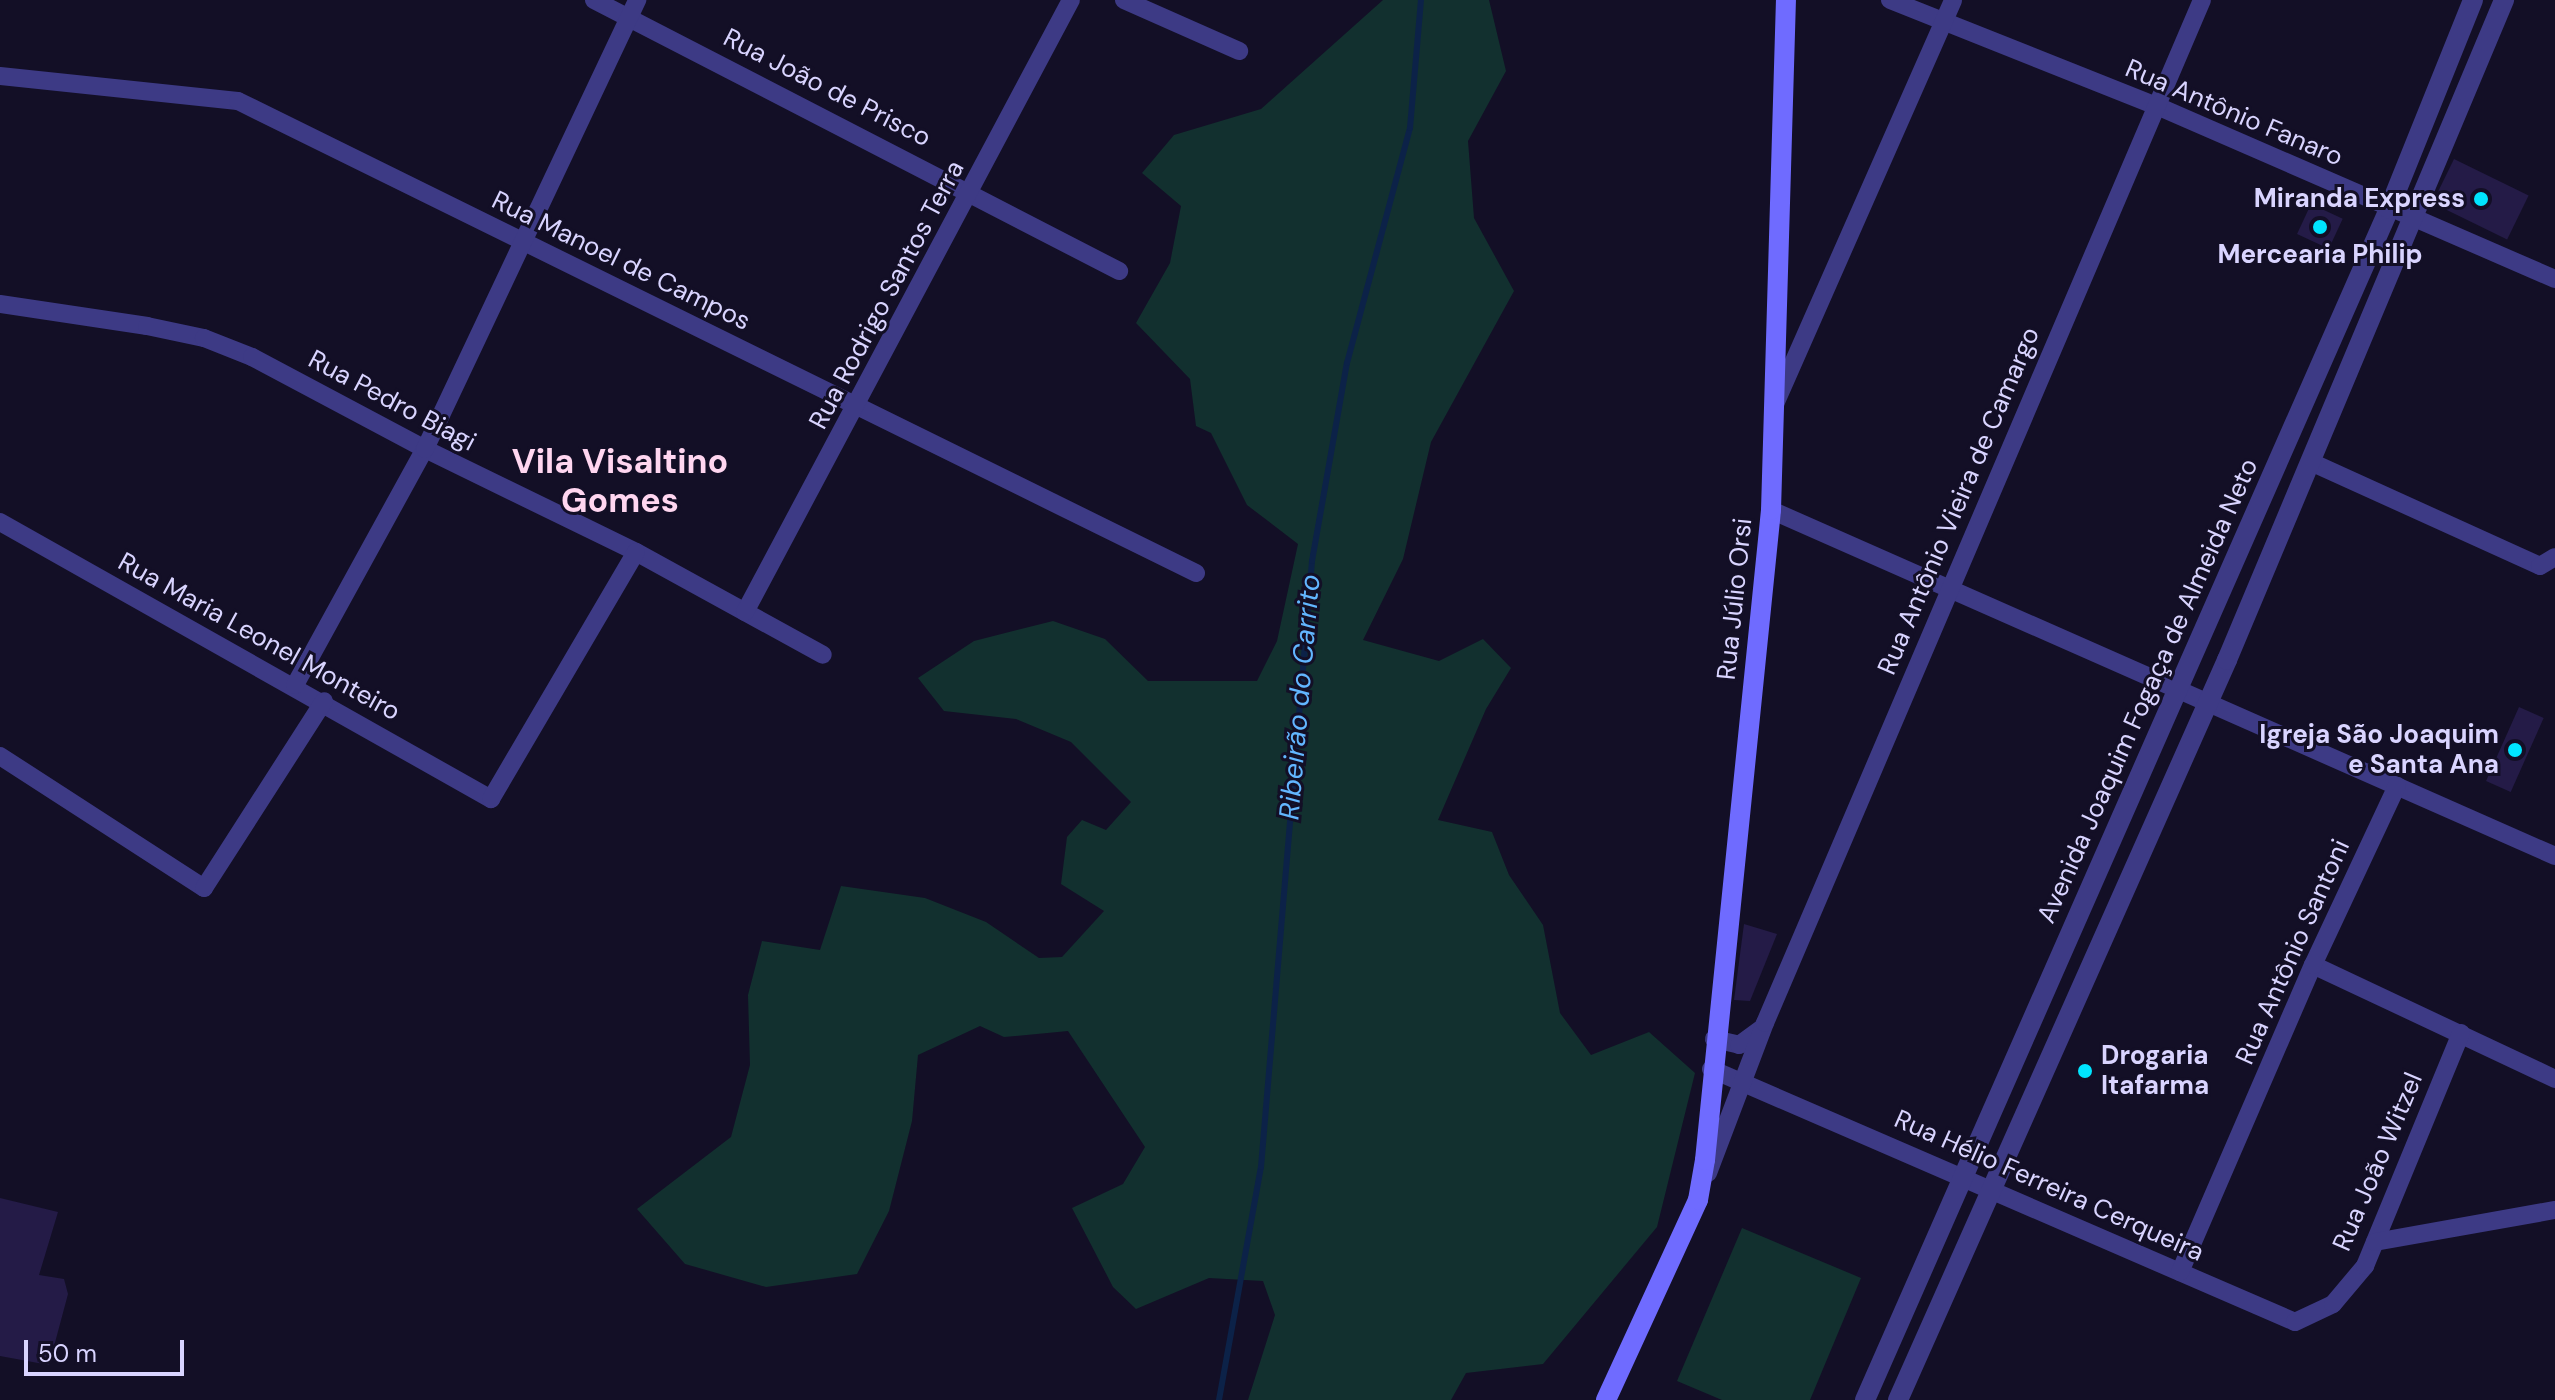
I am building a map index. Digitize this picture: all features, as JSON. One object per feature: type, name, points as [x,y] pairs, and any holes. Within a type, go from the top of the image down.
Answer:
[{"type":"main road","name":"Rua Júlio Orsi","points":[[1606,1400],[1698,1200],[1771,510],[1786,0]]},
{"type":"street","name":"Rua João de Prisco","points":[[594,0],[633,8],[1119,271]]},
{"type":"street","name":"Rua Rodrigo Santos Terra","points":[[745,612],[857,407],[1071,0]]},
{"type":"street","points":[[1124,0],[1239,51]]},
{"type":"street","name":"Rua Antônio Fanaro","points":[[1890,0],[2157,106],[2555,279]]},
{"type":"street","points":[[1774,407],[1953,0]]},
{"type":"street","name":"Rua Antônio Vieira de Camargo","points":[[1698,1200],[1765,1023],[2202,0]]},
{"type":"street","name":"Avenida Joaquim Fogaça de Almeida Neto","points":[[1865,1400],[2389,209],[2473,0]]},
{"type":"street","points":[[1898,1400],[2313,463],[2504,0]]},
{"type":"street","points":[[295,685],[425,449],[526,242],[633,8]]},
{"type":"street","name":"Rua Manoel de Campos","points":[[0,76],[238,101],[1196,573]]},
{"type":"street","name":"Rua Pedro Biagi","points":[[0,304],[204,338],[252,357],[425,449],[636,552],[823,655]]},
{"type":"street","points":[[2313,463],[2540,566],[2555,557]]},
{"type":"street","points":[[1771,510],[2555,856]]},
{"type":"street","name":"Rua Maria Leonel Monteiro","points":[[0,522],[324,701],[491,799],[636,552]]},
{"type":"street","points":[[0,756],[204,888],[324,701]]},
{"type":"street","name":"Rua Antônio Santoni","points":[[2180,1272],[2313,965],[2397,786]]},
{"type":"street","points":[[2313,965],[2555,1079]]},
{"type":"street","points":[[1714,1039],[1747,1043],[1765,1023]]},
{"type":"street","name":"Rua João Witzel","points":[[2333,1304],[2365,1266],[2461,1033]]},
{"type":"street","name":"Rua Hélio Ferreira Cerqueira","points":[[1711,1069],[2295,1322],[2333,1304]]},
{"type":"street","points":[[2375,1242],[2555,1210]]},
{"type":"green space","points":[[1383,0],[1489,0],[1506,71],[1468,141],[1474,218],[1514,291],[1431,442],[1403,559],[1363,640],[1439,661],[1483,639],[1511,668],[1486,709],[1438,820],[1492,832],[1509,875],[1543,925],[1560,1013],[1591,1055],[1649,1032],[1695,1073],[1657,1227],[1543,1364],[1466,1373],[1451,1400],[1248,1400],[1275,1315],[1263,1281],[1209,1278],[1136,1309],[1113,1287],[1072,1208],[1123,1184],[1145,1147],[1068,1031],[1004,1037],[980,1026],[918,1055],[912,1121],[889,1211],[857,1274],[766,1287],[685,1264],[637,1209],[731,1137],[750,1065],[748,995],[762,941],[820,950],[841,886],[925,898],[986,922],[1039,958],[1062,957],[1104,911],[1061,884],[1067,837],[1082,820],[1106,830],[1131,802],[1071,742],[1016,719],[944,711],[918,678],[974,641],[1053,621],[1105,639],[1148,681],[1257,681],[1277,641],[1298,544],[1247,505],[1211,433],[1196,426],[1190,379],[1136,323],[1170,263],[1181,206],[1142,173],[1174,135],[1261,109]]},
{"type":"green space","points":[[1742,1228],[1861,1278],[1810,1400],[1722,1400],[1677,1381]]},
{"type":"building","name":"Miranda Express","points":[[2454,159],[2529,195],[2507,239],[2433,203]]},
{"type":"building","name":"Mercearia Philip","points":[[2311,204],[2343,219],[2329,249],[2297,234]]},
{"type":"building","name":"Igreja São Joaquim e Santa Ana","points":[[2519,707],[2544,718],[2511,792],[2486,781]]},
{"type":"building","points":[[1744,924],[1777,934],[1750,1001],[1734,1000]]},
{"type":"building","points":[[0,1198],[58,1212],[39,1275],[64,1279],[68,1294],[49,1365],[0,1356]]},
{"type":"waterway","name":"Ribeirão do Carrito","points":[[1219,1400],[1261,1167],[1312,561],[1347,363],[1410,128],[1421,0]]},
{"type":"place","name":"Miranda Express","points":[[2481,199]]},
{"type":"place","name":"Mercearia Philip","points":[[2320,227]]},
{"type":"place","name":"Igreja São Joaquim e Santa Ana","points":[[2515,750]]},
{"type":"place","name":"Drogaria Itafarma","points":[[2085,1071]]},
{"type":"district","name":"Vila Visaltino Gomes","points":[[620,480]]}]
